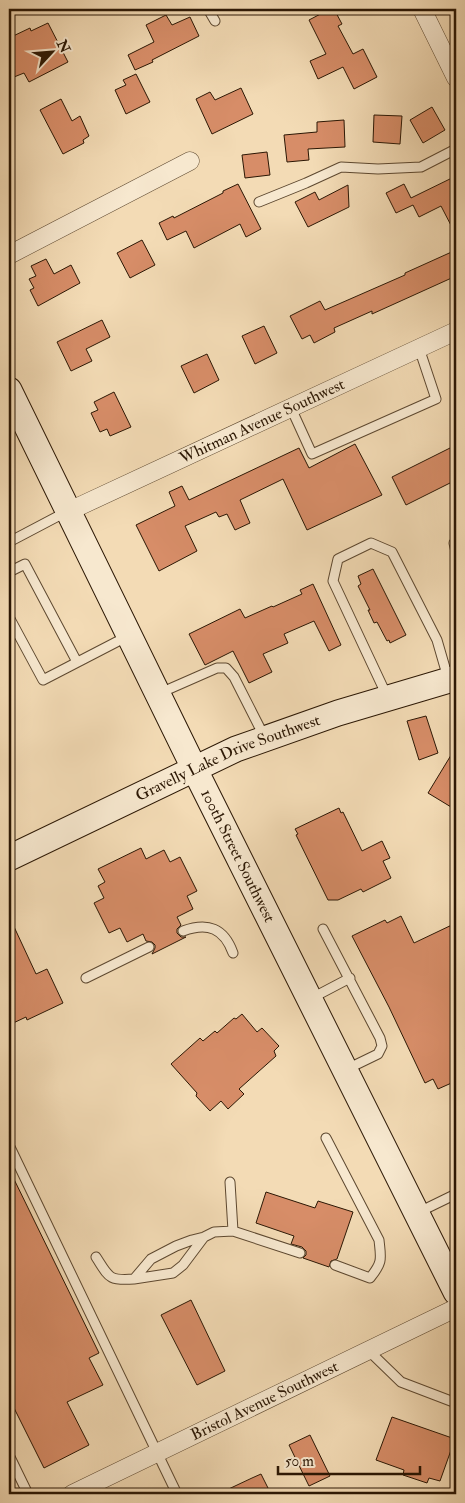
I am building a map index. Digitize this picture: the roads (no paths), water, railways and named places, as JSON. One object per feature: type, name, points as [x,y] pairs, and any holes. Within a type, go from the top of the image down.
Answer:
[{"type":"main road","name":"100th Street Southwest","points":[[9,390],[128,636],[456,1292]]},
{"type":"main road","name":"Gravelly Lake Drive Southwest","points":[[9,858],[236,749],[323,718],[453,679]]},
{"type":"street","points":[[422,9],[456,78]]},
{"type":"street","points":[[9,254],[190,161]]},
{"type":"street","name":"Whitman Avenue Southwest","points":[[67,512],[456,331]]},
{"type":"street","name":"Bristol Avenue Southwest","points":[[72,1494],[456,1308]]},
{"type":"lane","points":[[208,9],[215,21]]},
{"type":"lane","points":[[259,202],[341,167],[378,170],[421,167],[456,150]]},
{"type":"lane","points":[[291,408],[312,454],[436,398],[419,348]]},
{"type":"lane","points":[[9,542],[67,512]]},
{"type":"lane","points":[[387,698],[333,580],[338,559],[371,543],[392,552],[437,640],[453,679]]},
{"type":"lane","points":[[456,543],[454,544],[456,552]]},
{"type":"lane","points":[[9,572],[25,564],[77,662]]},
{"type":"lane","points":[[9,617],[43,680],[128,636]]},
{"type":"lane","points":[[158,694],[217,668],[226,668],[234,677],[265,739]]},
{"type":"lane","points":[[184,931],[207,926],[220,931],[230,943],[233,953]]},
{"type":"lane","points":[[323,928],[350,978],[380,1038],[382,1046],[378,1054],[345,1070]]},
{"type":"lane","points":[[86,978],[148,947]]},
{"type":"lane","points":[[310,999],[350,978]]},
{"type":"lane","points":[[326,1138],[379,1240],[381,1259],[378,1268],[370,1278],[335,1265]]},
{"type":"lane","points":[[9,1145],[177,1494]]},
{"type":"lane","points":[[230,1182],[233,1231]]},
{"type":"lane","points":[[417,1213],[456,1194]]},
{"type":"lane","points":[[96,1257],[109,1276],[118,1280],[134,1280],[173,1273],[183,1265],[204,1238],[214,1232],[233,1231],[300,1253]]},
{"type":"lane","points":[[134,1280],[151,1259],[176,1246],[204,1238]]},
{"type":"lane","points":[[369,1351],[401,1382],[456,1403]]},
{"type":"lane","points":[[9,1455],[28,1494]]}]
